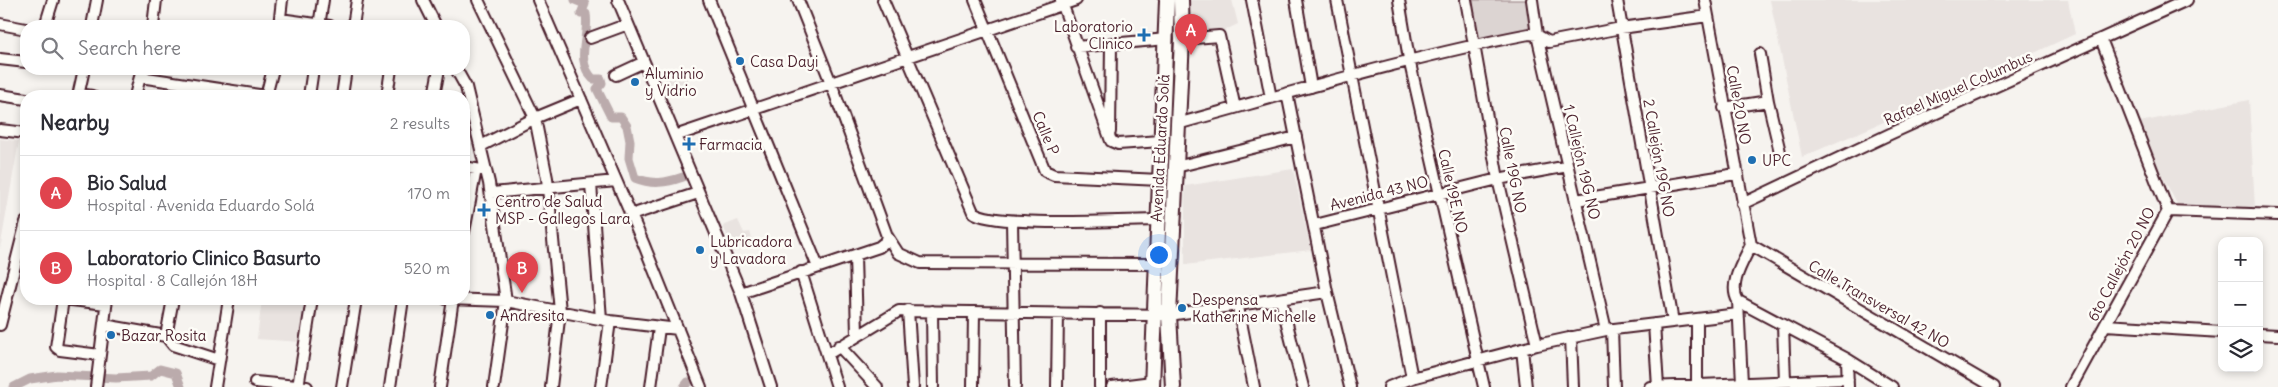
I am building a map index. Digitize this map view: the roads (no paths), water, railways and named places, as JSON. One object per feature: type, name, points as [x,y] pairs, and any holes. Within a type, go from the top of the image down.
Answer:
[{"type":"main road","name":"Avenida Eduardo Solá","points":[[1152,385],[1167,0]]},
{"type":"main road","name":"Avenida Eduardo Solá","points":[[1173,387],[1169,315],[1182,39],[1181,0]]},
{"type":"street","points":[[47,20],[53,0]]},
{"type":"street","points":[[93,20],[97,0]]},
{"type":"street","points":[[153,20],[156,0]]},
{"type":"street","points":[[279,0],[279,20]]},
{"type":"street","points":[[323,0],[323,20]]},
{"type":"street","points":[[354,20],[357,0]]},
{"type":"street","points":[[423,0],[433,20]]},
{"type":"street","points":[[478,0],[535,118],[548,188],[560,311],[551,387]]},
{"type":"street","points":[[538,0],[631,215],[701,387]]},
{"type":"street","points":[[618,0],[741,293],[771,387]]},
{"type":"street","points":[[708,0],[818,267]]},
{"type":"street","points":[[798,0],[831,83],[887,236],[898,253],[920,263],[1157,264]]},
{"type":"street","points":[[883,0],[973,212],[979,217],[1012,221],[1158,220]]},
{"type":"street","name":"Calle P","points":[[975,0],[1045,171],[1054,175],[1160,180]]},
{"type":"street","points":[[676,136],[987,30],[1062,2],[1076,0]]},
{"type":"street","points":[[1252,0],[1271,98]]},
{"type":"street","points":[[1296,0],[1312,87]]},
{"type":"street","points":[[1337,0],[1350,76],[1412,378]]},
{"type":"street","name":"Calle 19E NO","points":[[1399,0],[1409,59],[1484,387]]},
{"type":"street","name":"Calle 19G NO","points":[[1466,0],[1498,179],[1537,345]]},
{"type":"street","name":"1 Callejón 19G NO","points":[[1532,0],[1537,35],[1609,330],[1614,387]]},
{"type":"street","name":"2 Callejón 19G NO","points":[[1617,0],[1673,322]]},
{"type":"street","name":"Calle 20 NO","points":[[1705,0],[1736,174],[1751,245]]},
{"type":"street","name":"Rafael Miguel Columbus","points":[[1742,204],[1885,136],[2187,0]]},
{"type":"street","points":[[1062,2],[1076,47],[1110,139],[1118,144],[1161,140]]},
{"type":"street","points":[[1177,124],[1409,59],[1529,34],[1537,35],[1549,42],[1621,28],[1708,16]]},
{"type":"street","points":[[0,24],[20,28]]},
{"type":"street","points":[[590,38],[628,24]]},
{"type":"street","points":[[1182,39],[1219,36],[1236,108]]},
{"type":"street","points":[[1076,47],[1166,39]]},
{"type":"street","name":"6to Callejón 20 NO","points":[[2070,387],[2168,211],[2101,39]]},
{"type":"street","points":[[1110,139],[1111,44]]},
{"type":"street","points":[[1760,54],[1780,152]]},
{"type":"street","points":[[0,59],[20,61]]},
{"type":"street","points":[[616,75],[644,62]]},
{"type":"street","points":[[79,90],[80,75]]},
{"type":"street","points":[[137,90],[140,75]]},
{"type":"street","points":[[152,75],[231,90]]},
{"type":"street","points":[[269,90],[272,75]]},
{"type":"street","points":[[310,90],[312,75]]},
{"type":"street","points":[[343,90],[345,75]]},
{"type":"street","points":[[388,90],[390,75]]},
{"type":"street","points":[[435,90],[438,75]]},
{"type":"street","points":[[459,75],[466,90]]},
{"type":"street","points":[[1287,94],[1315,225],[1327,292],[1350,387]]},
{"type":"street","points":[[0,96],[20,98]]},
{"type":"street","points":[[480,146],[535,118],[581,99]]},
{"type":"street","points":[[1724,108],[1768,100]]},
{"type":"street","points":[[470,105],[480,146],[481,170],[470,210]]},
{"type":"street","points":[[0,130],[20,132]]},
{"type":"street","points":[[1176,167],[1296,137]]},
{"type":"street","name":"Avenida 43 NO","points":[[1315,225],[1498,179],[1568,166]]},
{"type":"street","points":[[470,168],[481,170]]},
{"type":"street","points":[[481,170],[492,193],[506,301],[494,387]]},
{"type":"street","points":[[1576,200],[1736,174]]},
{"type":"street","points":[[492,193],[616,181]]},
{"type":"street","points":[[591,184],[606,320],[601,387]]},
{"type":"street","points":[[631,215],[698,193]]},
{"type":"street","points":[[2168,211],[2278,215]]},
{"type":"street","points":[[1012,221],[1014,387]]},
{"type":"street","points":[[741,293],[879,247],[885,242],[887,236]]},
{"type":"street","points":[[1742,383],[1738,301],[1734,294],[1734,285],[1751,245]]},
{"type":"street","name":"Calle Transversal 42 NO","points":[[1751,245],[1994,387]]},
{"type":"street","points":[[0,325],[20,246]]},
{"type":"street","points":[[855,255],[857,335]]},
{"type":"street","points":[[801,272],[838,387]]},
{"type":"street","points":[[828,354],[899,311],[1169,315],[1327,292]]},
{"type":"street","points":[[470,300],[506,301],[606,320],[678,329]]},
{"type":"street","points":[[1281,300],[1303,387]]},
{"type":"street","points":[[1738,301],[1847,359],[1891,387]]},
{"type":"street","points":[[62,305],[56,347],[60,350],[100,354]]},
{"type":"street","points":[[96,387],[106,305]]},
{"type":"street","points":[[166,336],[172,305]]},
{"type":"street","points":[[215,387],[228,305]]},
{"type":"street","points":[[255,382],[267,385],[301,387],[311,305]]},
{"type":"street","points":[[342,387],[355,305]]},
{"type":"street","points":[[390,387],[402,305]]},
{"type":"street","points":[[440,387],[450,305]]},
{"type":"street","points":[[1238,306],[1254,387]]},
{"type":"street","points":[[908,310],[913,387]]},
{"type":"street","points":[[932,311],[933,387]]},
{"type":"street","points":[[973,387],[974,312]]},
{"type":"street","points":[[1057,387],[1058,312]]},
{"type":"street","points":[[1100,313],[1100,387]]},
{"type":"street","points":[[1389,387],[1412,378],[1571,337],[1609,330],[1738,314]]},
{"type":"street","points":[[1697,319],[1698,385]]},
{"type":"street","points":[[104,324],[166,336],[173,345],[220,360]]},
{"type":"street","points":[[1654,324],[1658,387]]},
{"type":"street","points":[[1783,325],[1784,381]]},
{"type":"street","points":[[2105,325],[2218,332]]},
{"type":"street","points":[[651,387],[659,328]]},
{"type":"street","points":[[2263,334],[2278,335]]},
{"type":"street","points":[[1571,337],[1573,387]]},
{"type":"street","points":[[840,346],[877,387]]},
{"type":"street","points":[[1522,349],[1526,387]]},
{"type":"street","points":[[1650,387],[1784,381],[1804,384],[1848,383],[1847,359]]},
{"type":"street","points":[[1112,387],[1152,385]]},
{"type":"waterway","points":[[575,0],[585,4],[581,14],[586,14],[587,23],[583,56],[584,64],[593,79],[601,79],[602,83],[597,89],[611,117],[621,117],[627,126],[630,141],[629,158],[635,178],[647,182],[659,182],[683,177]]},
{"type":"waterway","points":[[14,387],[30,379],[57,375],[116,378],[151,376],[160,369],[176,373],[181,387]]},
{"type":"waterway","points":[[684,387],[688,382]]},
{"type":"place","name":"Laboratorio Clinico","points":[[1144,35]]},
{"type":"place","name":"Bio Salud","points":[[1191,55]]},
{"type":"place","name":"Casa Dayi","points":[[740,61]]},
{"type":"place","name":"Aluminio y Vidrio","points":[[635,82]]},
{"type":"place","name":"Farmacia","points":[[689,144]]},
{"type":"place","name":"UPC","points":[[1752,160]]},
{"type":"place","name":"Centro de Salud MSP - Gallegos Lara","points":[[484,210]]},
{"type":"place","name":"Lubricadora y Lavadora","points":[[700,250]]},
{"type":"place","name":"Laboratorio Clinico Basurto","points":[[522,293]]},
{"type":"place","name":"Despensa Katherine Michelle","points":[[1182,308]]},
{"type":"place","name":"Andresita","points":[[490,315]]},
{"type":"place","name":"Bazar Rosita","points":[[111,335]]}]
